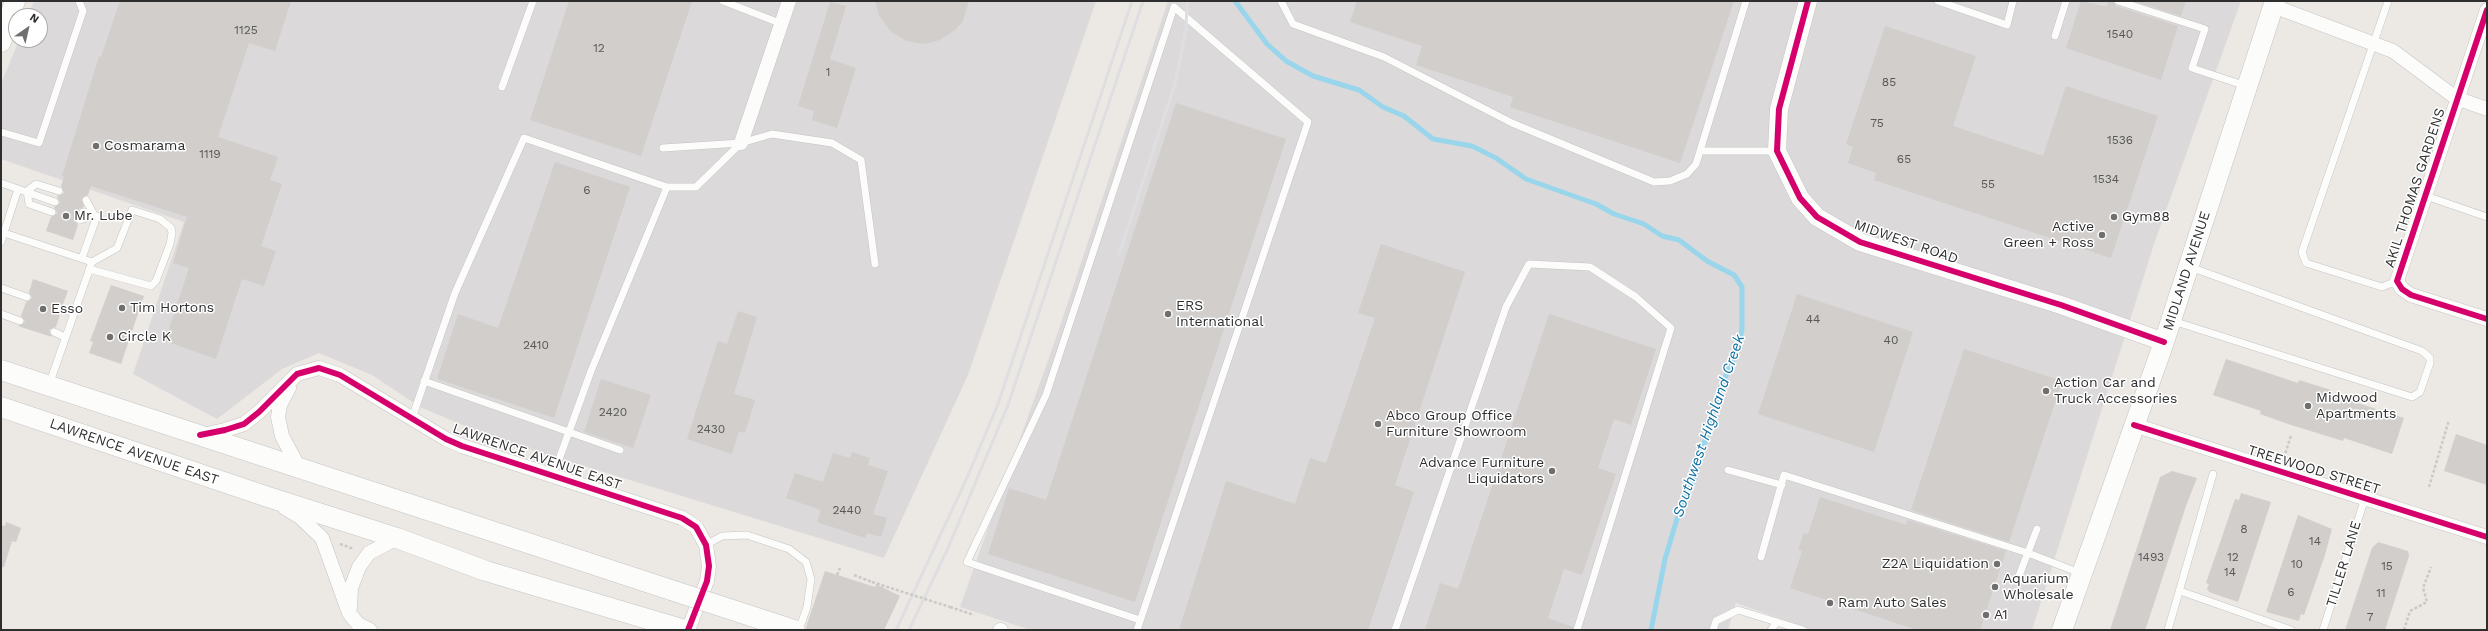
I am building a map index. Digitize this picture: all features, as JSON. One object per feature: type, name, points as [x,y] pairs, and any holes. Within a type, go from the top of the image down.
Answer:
[{"type":"main road","points":[[1,42],[15,1]]},
{"type":"main road","name":"MIDLAND AVENUE","points":[[2062,630],[2164,342],[2274,4]]},
{"type":"main road","name":"LAWRENCE AVENUE EAST","points":[[1,370],[298,466],[372,493],[794,630]]},
{"type":"main road","name":"LAWRENCE AVENUE EAST","points":[[1,407],[268,497],[397,538],[486,571],[685,630]]},
{"type":"street","points":[[741,143],[789,1]]},
{"type":"street","name":"MIDWEST ROAD","points":[[1808,1],[1779,109],[1777,151],[1800,198],[1817,217],[1860,242],[2061,305],[2164,342]]},
{"type":"street","points":[[2274,4],[2393,51],[2456,98],[2487,109]]},
{"type":"street","name":"AKIL THOMAS GARDENS","points":[[2487,10],[2456,98],[2426,196],[2397,281],[2402,289],[2411,295],[2487,319]]},
{"type":"street","name":"LAWRENCE AVENUE EAST","points":[[200,435],[226,430],[244,424],[259,412],[297,374],[319,368],[340,375],[462,446],[682,518],[696,527],[706,545],[709,566],[707,581],[688,630]]},
{"type":"street","points":[[297,374],[284,395],[278,417],[282,436],[298,466]]},
{"type":"street","name":"TREEWOOD STREET","points":[[2134,425],[2487,537]]},
{"type":"street","name":"LAWRENCE AVENUE EAST","points":[[268,497],[300,517],[322,538],[349,613],[358,624],[370,630]]},
{"type":"street","points":[[349,613],[352,588],[359,567],[369,554],[397,538]]},
{"type":"lane","points":[[1,132],[39,143],[84,11],[79,1]]},
{"type":"lane","points":[[502,87],[533,1]]},
{"type":"lane","points":[[723,1],[782,24]]},
{"type":"lane","points":[[1282,1],[1293,24],[1384,57],[1512,123],[1654,182],[1670,181],[1687,174],[1696,164],[1746,1]]},
{"type":"lane","points":[[1938,1],[2007,25],[2013,1]]},
{"type":"lane","points":[[2055,36],[2066,1]]},
{"type":"lane","points":[[2118,1],[2205,29],[2192,68],[2247,86]]},
{"type":"lane","points":[[2388,1],[2302,252],[2306,263],[2382,287],[2397,281]]},
{"type":"lane","points":[[1137,630],[1308,122],[1174,7],[1046,395],[967,562],[1140,620]]},
{"type":"lane","points":[[663,148],[741,143],[772,134],[832,143],[861,160],[875,264]]},
{"type":"lane","points":[[412,418],[455,293],[524,138],[666,187],[696,187],[741,143]]},
{"type":"lane","points":[[1700,151],[1777,151]]},
{"type":"lane","points":[[1,183],[55,202]]},
{"type":"lane","points":[[27,191],[36,184],[59,190]]},
{"type":"lane","points":[[553,476],[591,371],[666,187]]},
{"type":"lane","points":[[1,242],[18,189]]},
{"type":"lane","points":[[27,191],[29,204],[52,212]]},
{"type":"lane","points":[[2426,196],[2487,216]]},
{"type":"lane","points":[[82,258],[97,216],[94,215],[86,200]]},
{"type":"lane","points":[[4,233],[82,258],[91,265],[146,286],[151,286],[156,282],[172,233],[166,222],[132,210],[117,248],[91,265],[49,385]]},
{"type":"lane","points":[[83,212],[94,215]]},
{"type":"lane","points":[[80,220],[94,215]]},
{"type":"lane","points":[[1395,630],[1506,307],[1529,264],[1590,267],[1636,298],[1671,328],[1578,630]]},
{"type":"lane","points":[[2171,320],[2412,397],[2420,392],[2430,363],[2430,358],[2422,351],[2188,266]]},
{"type":"lane","points":[[1,288],[27,298]]},
{"type":"lane","points":[[62,309],[74,313]]},
{"type":"lane","points":[[1,314],[20,321]]},
{"type":"lane","points":[[54,332],[65,337]]},
{"type":"lane","points":[[424,381],[568,433],[620,450]]},
{"type":"lane","points":[[1728,470],[1782,485]]},
{"type":"lane","points":[[2168,630],[2213,474]]},
{"type":"lane","points":[[1762,557],[1784,475],[2028,553],[2082,574]]},
{"type":"lane","name":"TILLER LANE","points":[[2323,630],[2365,498]]},
{"type":"lane","points":[[2017,581],[2037,529]]},
{"type":"lane","points":[[706,545],[722,536],[747,535],[789,549],[806,562],[811,579],[807,607],[799,630]]},
{"type":"lane","points":[[2180,591],[2291,630]]},
{"type":"lane","points":[[1713,630],[1716,621],[1738,610],[1803,630]]},
{"type":"lane","points":[[1771,630],[1777,622]]},
{"type":"path","points":[[2429,487],[2449,420]]},
{"type":"path","points":[[2279,471],[2291,436]]},
{"type":"path","points":[[333,542],[358,550]]},
{"type":"path","points":[[2404,630],[2410,610],[2427,602],[2423,588],[2431,567]]},
{"type":"path","points":[[837,575],[840,568]]},
{"type":"path","points":[[854,576],[974,615]]},
{"type":"shaded area","points":[[34,1],[1096,1],[968,375],[884,558],[496,439],[420,407],[372,375],[319,353],[282,369],[217,419],[133,374],[184,222],[1,159],[1,84],[16,48],[48,48],[48,8],[31,8]]},
{"type":"shaded area","points":[[1168,1],[2241,1],[2155,241],[2032,630],[1812,630],[1736,603],[1728,630],[1031,630],[960,607],[1056,338]]},
{"type":"building","points":[[120,1],[291,1],[275,51],[249,43],[218,137],[278,157],[270,180],[282,184],[261,246],[276,251],[264,286],[242,279],[216,359],[165,341],[189,268],[173,263],[187,217],[91,186],[88,195],[82,198],[84,207],[79,209],[79,215],[75,219],[78,225],[73,240],[46,231],[51,217],[57,213],[54,207],[60,203],[57,196],[64,193],[61,186],[64,177],[62,176],[99,56],[101,57]]},
{"type":"building","points":[[569,1],[692,1],[641,156],[530,120]]},
{"type":"building","points":[[875,1],[969,1],[963,21],[956,29],[940,40],[924,44],[907,41],[891,32],[879,15]]},
{"type":"building","points":[[1357,1],[1734,1],[1680,163],[1510,107],[1513,97],[1416,65],[1422,46],[1350,22]]},
{"type":"building","points":[[2081,1],[2107,7],[2108,1],[2113,1],[2116,6],[2178,26],[2161,80],[2066,48]]},
{"type":"building","points":[[2134,1],[2186,1],[2181,16]]},
{"type":"building","points":[[830,2],[846,6],[830,59],[856,68],[837,128],[812,120],[814,111],[798,106]]},
{"type":"building","points":[[1885,26],[1976,56],[1953,126],[2043,156],[2066,86],[2158,116],[2111,258],[1874,180],[1876,173],[1848,163],[1853,147],[1846,144]]},
{"type":"building","name":"ERS International","points":[[1176,103],[1286,139],[1135,602],[988,554],[1009,488],[1046,500]]},
{"type":"building","points":[[555,162],[630,187],[554,418],[437,379],[458,314],[498,328]]},
{"type":"building","name":"Abco Group Office Furniture Showroom","points":[[1381,244],[1465,272],[1395,485],[1414,492],[1368,630],[1179,630],[1226,481],[1295,504],[1310,458],[1326,463],[1375,318],[1358,313]]},
{"type":"building","points":[[33,279],[68,291],[63,304],[57,308],[60,314],[56,327],[49,330],[52,337],[18,326],[25,322],[21,316],[26,302],[32,298],[29,292]]},
{"type":"building","points":[[111,285],[144,296],[121,364],[89,353],[93,342],[90,341]]},
{"type":"building","points":[[1797,294],[1913,332],[1874,452],[1758,414]]},
{"type":"building","points":[[738,311],[757,317],[734,394],[755,400],[745,433],[739,431],[732,454],[687,439],[718,341],[727,344]]},
{"type":"building","name":"Advance Furniture Liquidators","points":[[1549,314],[1656,349],[1631,425],[1614,419],[1598,468],[1616,474],[1582,575],[1564,569],[1548,618],[1573,627],[1572,630],[1425,630],[1440,583],[1458,589]]},
{"type":"building","points":[[1964,349],[2062,381],[2009,542],[1911,510]]},
{"type":"building","name":"Midwood Apartments","points":[[2226,359],[2298,383],[2299,380],[2331,390],[2330,394],[2404,418],[2392,454],[2344,438],[2343,441],[2288,424],[2260,414],[2261,411],[2213,395]]},
{"type":"building","points":[[601,379],[651,395],[633,448],[584,432]]},
{"type":"building","points":[[2456,434],[2487,445],[2487,485],[2444,471]]},
{"type":"building","points":[[852,452],[870,458],[868,465],[888,471],[873,514],[887,518],[881,537],[867,533],[865,538],[817,522],[821,510],[786,498],[795,473],[823,482],[833,453],[850,458]]},
{"type":"building","points":[[2172,471],[2197,478],[2186,506],[2147,625],[2145,630],[2110,630],[2160,477]]},
{"type":"building","points":[[2241,493],[2271,502],[2238,602],[2209,592],[2207,589],[2209,584],[2206,583],[2235,499],[2239,500]]},
{"type":"building","points":[[1820,497],[1906,525],[1908,520],[2006,551],[1980,630],[1917,630],[1790,588],[1802,551],[1798,550],[1804,533],[1808,534]]},
{"type":"building","points":[[2298,515],[2332,529],[2325,555],[2304,615],[2301,614],[2299,621],[2266,612]]},
{"type":"building","points":[[6,522],[21,528],[16,542],[12,541],[4,567],[1,567],[1,525],[5,526]]},
{"type":"building","points":[[2378,542],[2408,551],[2409,556],[2385,630],[2345,630],[2372,548]]},
{"type":"building","points":[[825,571],[875,587],[876,584],[900,596],[884,630],[805,630]]},
{"type":"waterway","name":"Southwest Highland Creek","points":[[1235,1],[1267,44],[1286,61],[1313,76],[1359,90],[1383,107],[1404,116],[1433,139],[1472,146],[1496,158],[1526,179],[1596,204],[1614,214],[1644,224],[1662,236],[1679,240],[1707,261],[1734,275],[1742,287],[1742,329],[1737,351],[1720,389],[1693,482],[1679,512],[1665,559],[1651,630]]},
{"type":"railway","points":[[896,630],[966,480],[998,404],[1132,1]]},
{"type":"railway","points":[[909,630],[948,548],[1008,405],[1143,1]]},
{"type":"railway","points":[[1119,254],[1175,84],[1186,29],[1187,1]]},
{"type":"cycle path","points":[[1808,1],[1779,109],[1777,151],[1800,198],[1817,217],[1860,242],[2061,305],[2164,342]]},
{"type":"cycle path","points":[[2487,10],[2397,281],[2402,289],[2411,295],[2487,319]]},
{"type":"cycle path","points":[[200,435],[225,430],[244,424],[259,412],[297,374],[319,368],[340,375],[446,439],[462,446],[682,518],[696,527],[706,545],[709,566],[707,581],[688,630]]},
{"type":"cycle path","points":[[2134,425],[2487,537]]},
{"type":"place","name":"Cosmarama","points":[[96,146]]},
{"type":"place","name":"Mr. Lube","points":[[66,216]]},
{"type":"place","name":"Gym88","points":[[2114,217]]},
{"type":"place","name":"Active Green + Ross","points":[[2102,235]]},
{"type":"place","name":"Tim Hortons","points":[[122,308]]},
{"type":"place","name":"Esso","points":[[43,309]]},
{"type":"place","name":"ERS International","points":[[1168,314]]},
{"type":"place","name":"Circle K","points":[[110,337]]},
{"type":"place","name":"Action Car and Truck Accessories","points":[[2046,391]]},
{"type":"place","name":"Midwood Apartments","points":[[2308,406]]},
{"type":"place","name":"Abco Group Office Furniture Showroom","points":[[1378,424]]},
{"type":"place","name":"Advance Furniture Liquidators","points":[[1552,471]]},
{"type":"place","name":"Z2A Liquidation","points":[[1997,564]]},
{"type":"place","name":"Aquarium Wholesale","points":[[1995,587]]},
{"type":"place","name":"Ram Auto Sales","points":[[1830,603]]},
{"type":"place","name":"A1","points":[[1986,615]]}]
